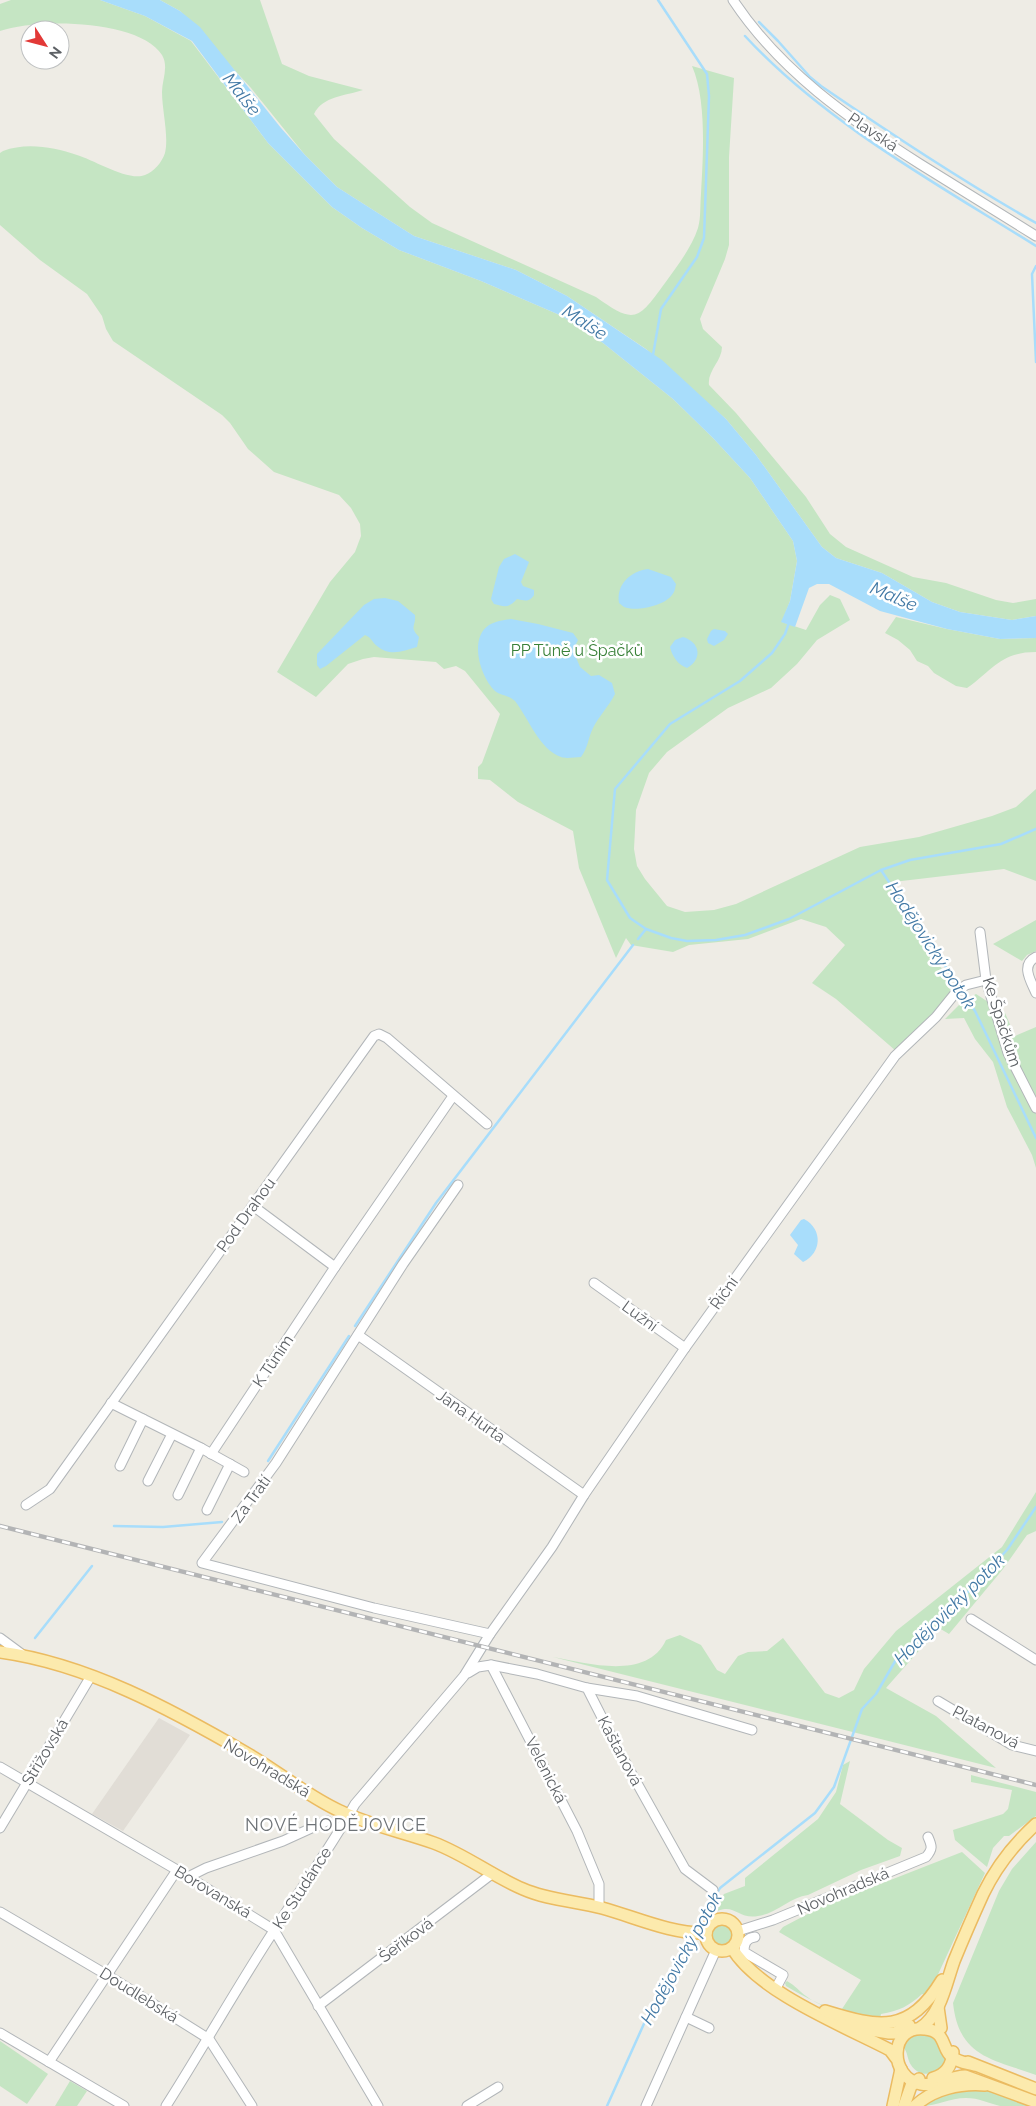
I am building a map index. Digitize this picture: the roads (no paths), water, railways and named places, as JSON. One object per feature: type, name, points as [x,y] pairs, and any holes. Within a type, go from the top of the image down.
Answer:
[{"type":"main road","name":"Novohradská","points":[[0,1652],[23,1655],[91,1676],[176,1715],[249,1755],[349,1815],[435,1843],[466,1857],[523,1889],[548,1898],[599,1907],[696,1933]]},
{"type":"main road","points":[[893,2106],[901,2069],[897,2053],[902,2037],[924,2026],[938,2007],[955,1960],[993,1875],[1012,1849],[1036,1824]]},
{"type":"main road","points":[[721,1918],[730,1920],[738,1931],[738,1940],[732,1948],[726,1951],[716,1950],[696,1933],[721,1918]]},
{"type":"main road","points":[[732,1948],[776,1988],[800,2004],[890,2050],[902,2054],[908,2068],[917,2080]]},
{"type":"main road","points":[[800,2004],[867,2023],[881,2024],[902,2020],[912,2015],[928,2002],[955,1960]]},
{"type":"main road","points":[[904,2106],[909,2091],[917,2080],[931,2079],[941,2075],[949,2068],[953,2054],[948,2036],[941,2028],[938,2007]]},
{"type":"main road","points":[[841,2025],[889,2034],[912,2023],[941,2028]]},
{"type":"main road","points":[[924,2026],[937,2033],[944,2042],[948,2052],[974,2065],[1036,2089]]},
{"type":"main road","points":[[901,2069],[928,2085],[954,2077],[966,2076],[1036,2102]]},
{"type":"main road","points":[[915,2106],[924,2098],[962,2085],[994,2086]]},
{"type":"street","name":"Plavská","points":[[733,0],[767,45],[827,100],[884,141],[1036,236]]},
{"type":"street","name":"Ke Špačkům","points":[[980,932],[986,980],[1008,1053],[1036,1108]]},
{"type":"street","points":[[1036,957],[1027,965],[1027,971],[1036,993]]},
{"type":"street","name":"Říční","points":[[490,1634],[552,1547],[584,1495],[685,1348],[896,1056],[936,1017],[957,991],[966,985],[986,980]]},
{"type":"street","name":"Pod Drahou","points":[[26,1505],[50,1490],[374,1036],[380,1034],[387,1038],[487,1124]]},
{"type":"street","name":"K Tůním","points":[[212,1454],[335,1267],[453,1096]]},
{"type":"street","name":"Za Tratí","points":[[458,1185],[403,1264],[276,1463],[202,1563],[374,1608],[490,1634]]},
{"type":"street","points":[[253,1206],[335,1267]]},
{"type":"street","name":"Lužní","points":[[594,1283],[685,1348]]},
{"type":"street","name":"Jana Hurta","points":[[358,1335],[584,1495]]},
{"type":"street","points":[[111,1403],[201,1448],[244,1472]]},
{"type":"street","points":[[120,1466],[143,1419]]},
{"type":"street","points":[[148,1481],[172,1434]]},
{"type":"street","points":[[178,1495],[201,1448]]},
{"type":"street","points":[[207,1510],[230,1464]]},
{"type":"street","points":[[971,1619],[1036,1660]]},
{"type":"street","name":"Ke Studánce","points":[[166,2106],[209,2039],[274,1930],[355,1804],[464,1676],[490,1634]]},
{"type":"street","points":[[0,1638],[23,1655]]},
{"type":"street","points":[[464,1676],[478,1667],[491,1664],[587,1688],[637,1696],[752,1730]]},
{"type":"street","name":"Velenická","points":[[491,1664],[577,1831],[599,1884],[599,1907]]},
{"type":"street","name":"Střížovská","points":[[0,1828],[91,1676]]},
{"type":"street","name":"Kaštanová","points":[[587,1688],[619,1751],[685,1869],[713,1890]]},
{"type":"street","name":"Platanová","points":[[938,1701],[1012,1745],[1036,1751]]},
{"type":"street","name":"Borovanská","points":[[0,1767],[177,1870],[274,1930],[378,2106]]},
{"type":"street","points":[[188,1877],[206,1868],[283,1841],[328,1821]]},
{"type":"street","name":"Novohradská","points":[[738,1931],[773,1920],[926,1857],[932,1847],[928,1837]]},
{"type":"street","points":[[49,2062],[177,1870]]},
{"type":"street","name":"Šeříková","points":[[318,2006],[493,1873]]},
{"type":"street","name":"Doudlebská","points":[[0,1912],[107,1975],[209,2039],[252,2106]]},
{"type":"street","points":[[746,1960],[744,1945],[750,1938],[755,1938]]},
{"type":"street","points":[[646,2106],[716,1950]]},
{"type":"street","points":[[686,2017],[709,2028]]},
{"type":"street","points":[[0,2033],[124,2106]]},
{"type":"street","points":[[467,2106],[498,2087]]},
{"type":"water","name":"Malše","points":[[100,0],[160,0],[180,11],[200,27],[281,128],[337,187],[414,236],[516,270],[567,296],[662,360],[726,419],[756,455],[822,547],[836,558],[882,573],[932,602],[960,612],[1012,620],[1036,616],[1036,638],[1000,639],[947,629],[880,611],[829,584],[817,584],[809,588],[795,627],[781,622],[790,601],[797,561],[793,541],[750,478],[673,399],[603,343],[562,316],[481,281],[399,250],[362,228],[332,207],[268,143],[192,41],[145,16]]},
{"type":"water","points":[[515,554],[529,562],[521,582],[523,586],[534,590],[534,595],[529,600],[517,599],[507,606],[494,604],[491,599],[499,567],[504,559]]},
{"type":"water","points":[[648,569],[671,577],[676,584],[673,594],[663,602],[650,607],[635,609],[624,607],[619,603],[622,584],[636,572]]},
{"type":"water","points":[[385,598],[398,601],[415,615],[414,628],[419,637],[417,647],[397,652],[387,651],[377,646],[365,635],[320,669],[317,665],[317,654],[364,605],[374,599]]},
{"type":"water","points":[[511,619],[573,633],[578,640],[573,650],[580,667],[591,676],[599,675],[612,683],[615,694],[593,728],[581,757],[563,758],[553,753],[540,741],[515,701],[495,691],[485,677],[479,658],[479,639],[489,625]]},
{"type":"water","points":[[714,629],[725,631],[728,634],[724,640],[714,646],[708,643],[707,639]]},
{"type":"water","points":[[683,637],[693,643],[697,651],[696,660],[687,668],[676,660],[670,647],[675,640]]},
{"type":"water","points":[[804,1219],[815,1229],[818,1241],[814,1253],[803,1262],[794,1254],[798,1245],[790,1235],[801,1220]]},
{"type":"waterway","points":[[653,355],[661,309],[697,257],[704,238],[709,96],[707,74],[658,0]]},
{"type":"waterway","points":[[759,22],[810,77],[821,86],[927,157],[1036,223]]},
{"type":"waterway","points":[[745,36],[776,67],[846,124],[921,175],[1036,246]]},
{"type":"waterway","points":[[1036,266],[1032,274],[1036,362]]},
{"type":"waterway","points":[[790,620],[785,634],[772,653],[740,681],[670,724],[615,789],[607,880],[630,918],[646,929],[671,938],[687,941],[716,940],[745,935],[789,919],[881,870]]},
{"type":"waterway","name":"Hodějovický potok","points":[[1036,829],[1001,844],[910,860],[881,870],[975,1011],[1036,1138]]},
{"type":"waterway","points":[[638,939],[646,929]]},
{"type":"waterway","points":[[355,1326],[436,1203],[633,945]]},
{"type":"waterway","points":[[268,1461],[349,1336]]},
{"type":"waterway","name":"Hodějovický potok","points":[[697,1928],[720,1888],[815,1813],[834,1787],[862,1709],[876,1694],[897,1658],[916,1644],[932,1622],[967,1593],[1007,1550],[1036,1507]]},
{"type":"waterway","points":[[114,1526],[163,1527],[222,1522]]},
{"type":"waterway","points":[[35,1638],[92,1566]]},
{"type":"waterway","name":"Hodějovický potok","points":[[607,2106],[647,2017],[693,1935]]},
{"type":"railway","points":[[0,1526],[1036,1785]]},
{"type":"district","name":"NOVÉ HODĚJOVICE","points":[[336,1824]]},
{"type":"park label","name":"PP Tůně u Špačků","points":[[577,650]]}]
